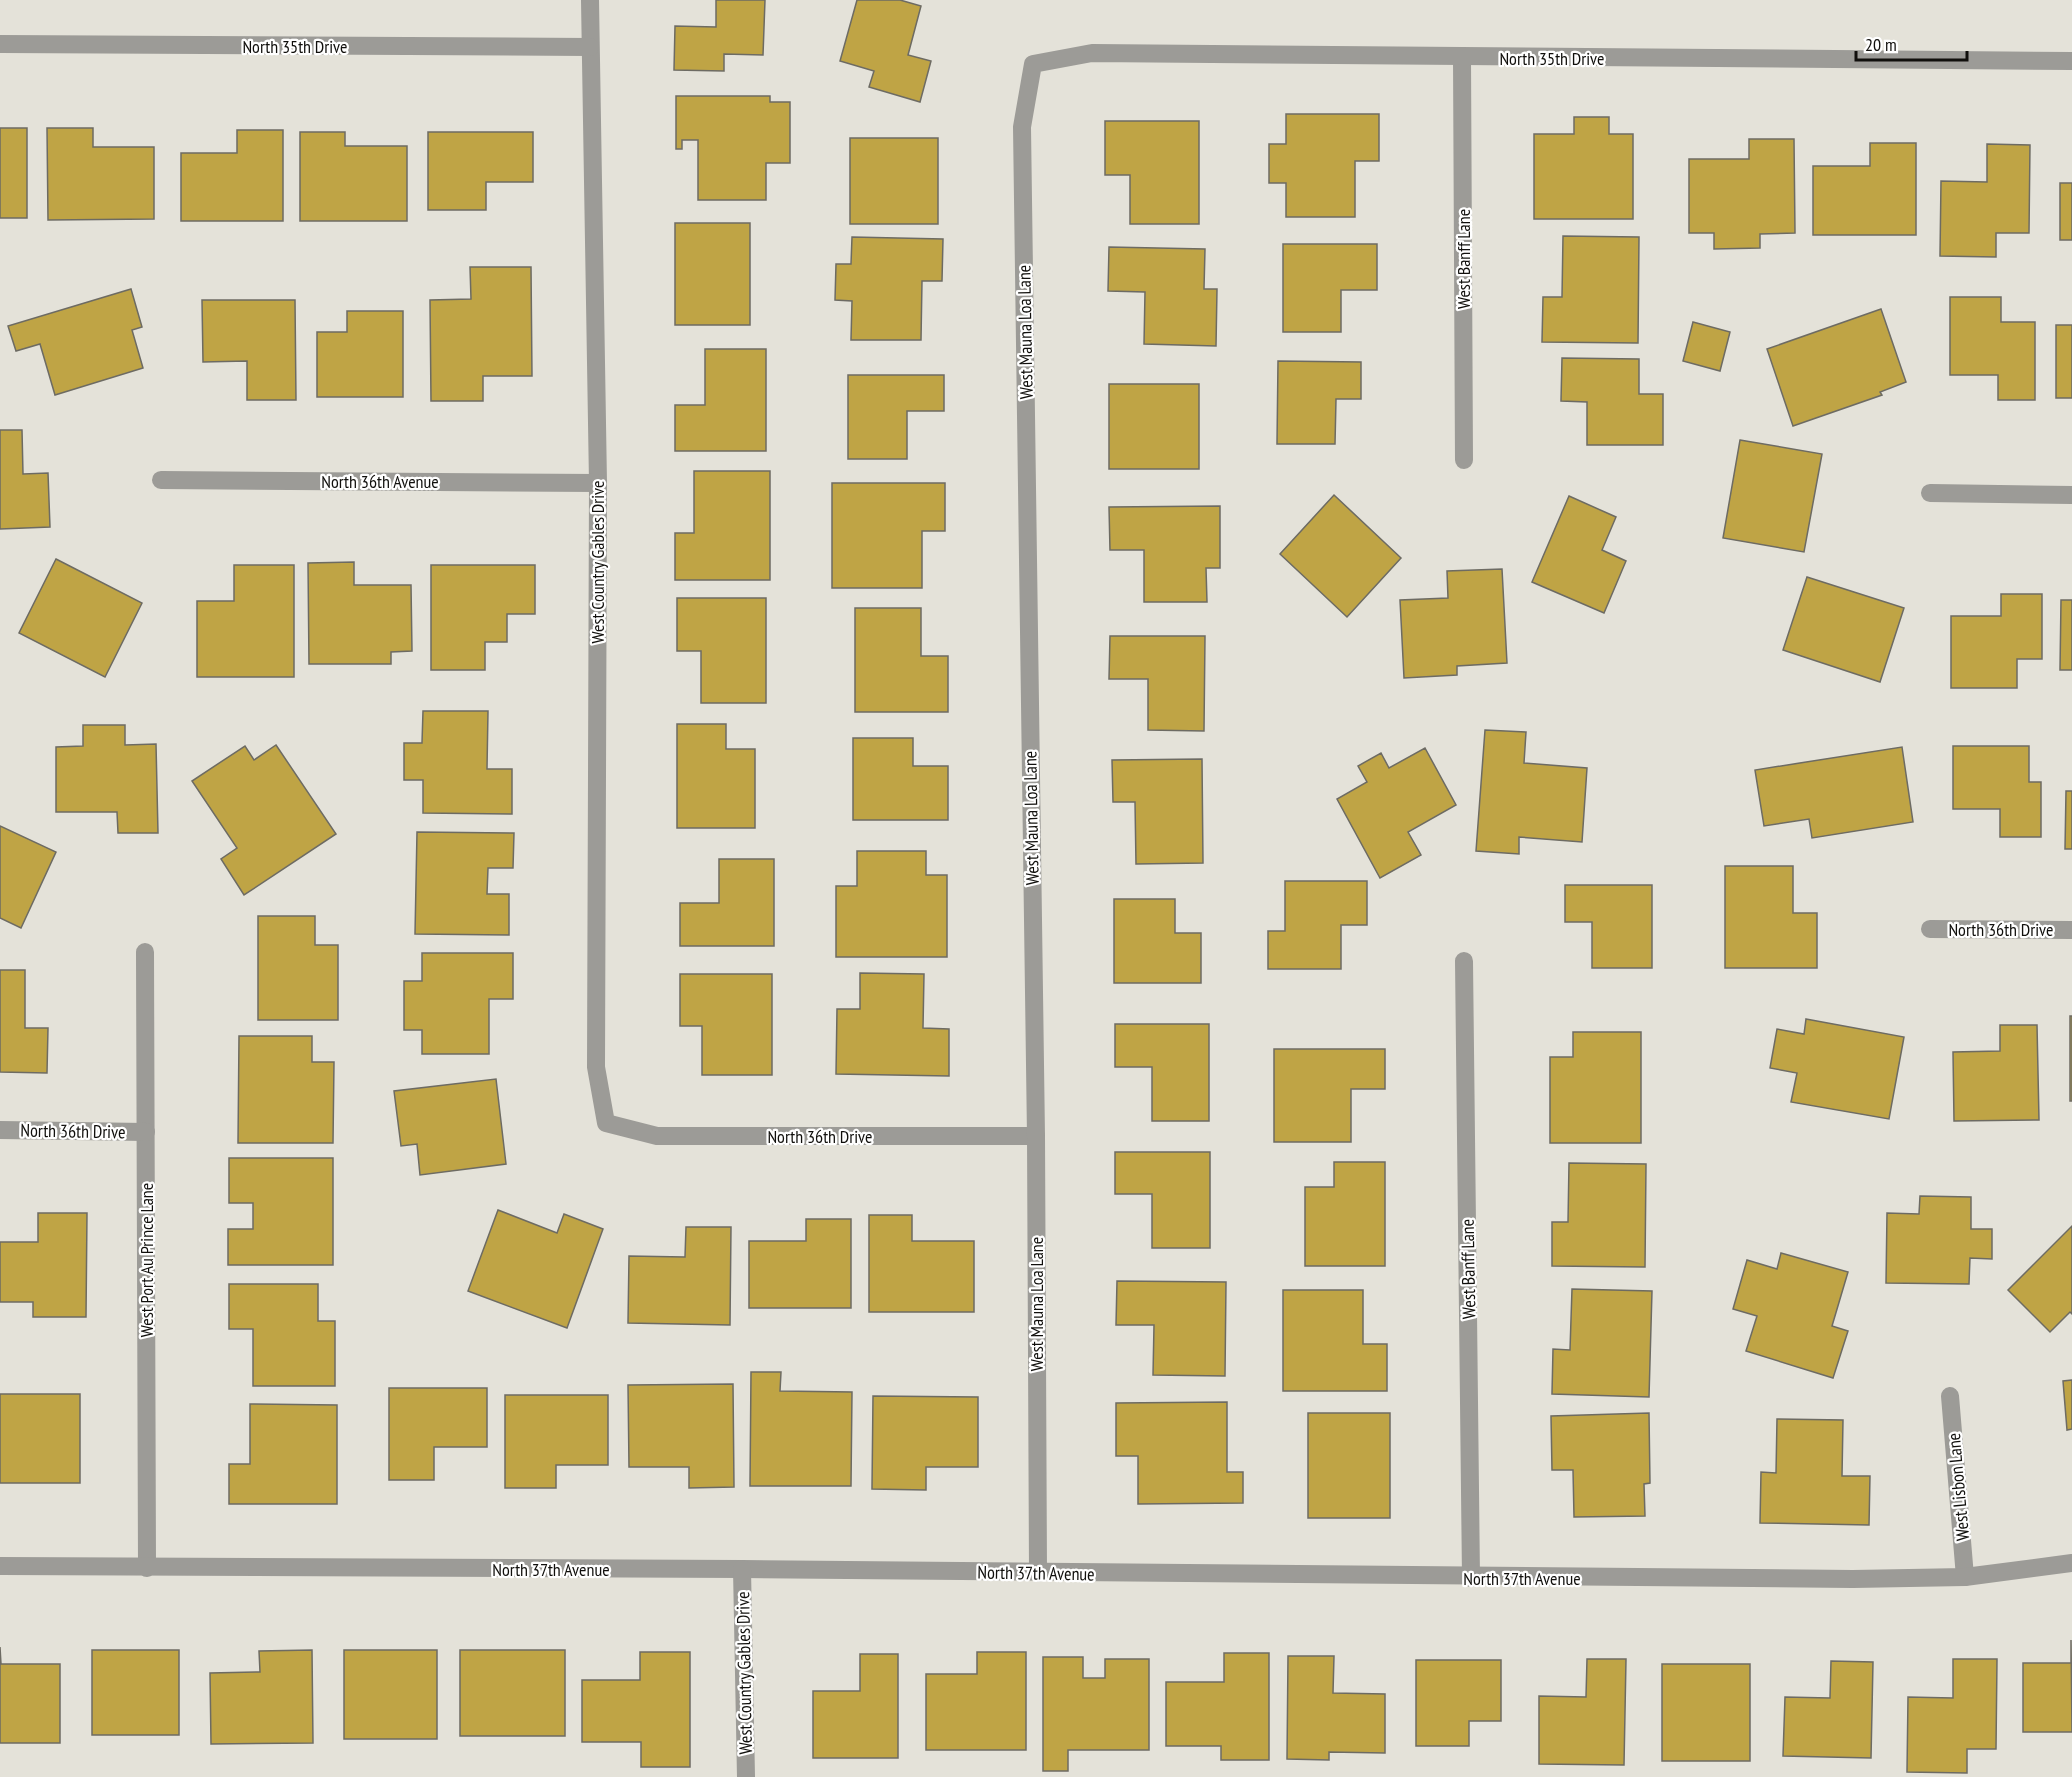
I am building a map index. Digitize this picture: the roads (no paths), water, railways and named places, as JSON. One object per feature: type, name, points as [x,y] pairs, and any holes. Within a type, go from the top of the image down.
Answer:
[{"type":"street","name":"West Country Gables Drive","points":[[590,0],[598,483],[596,1067],[606,1124]]},
{"type":"street","name":"North 35th Drive","points":[[0,44],[590,47]]},
{"type":"street","name":"North 35th Drive","points":[[1033,64],[1092,53],[1462,58],[2072,61]]},
{"type":"street","name":"West Banff Lane","points":[[1462,58],[1464,460]]},
{"type":"street","name":"West Mauna Loa Lane","points":[[1033,64],[1022,127],[1036,1136],[1038,1573]]},
{"type":"street","name":"North 36th Avenue","points":[[161,480],[598,483]]},
{"type":"street","points":[[1930,493],[2072,495]]},
{"type":"street","name":"North 36th Drive","points":[[1930,929],[2072,930]]},
{"type":"street","name":"West Port Au Prince Lane","points":[[145,952],[147,1568]]},
{"type":"street","name":"West Banff Lane","points":[[1464,961],[1471,1578]]},
{"type":"street","name":"North 36th Drive","points":[[606,1124],[657,1136],[1036,1136]]},
{"type":"street","name":"North 36th Drive","points":[[0,1130],[146,1132]]},
{"type":"street","name":"West Lisbon Lane","points":[[1950,1396],[1965,1577]]},
{"type":"street","name":"North 37th Avenue","points":[[0,1566],[742,1569],[1471,1578],[1965,1577],[2072,1563]]},
{"type":"street","name":"West Country Gables Drive","points":[[742,1569],[746,1777]]}]
